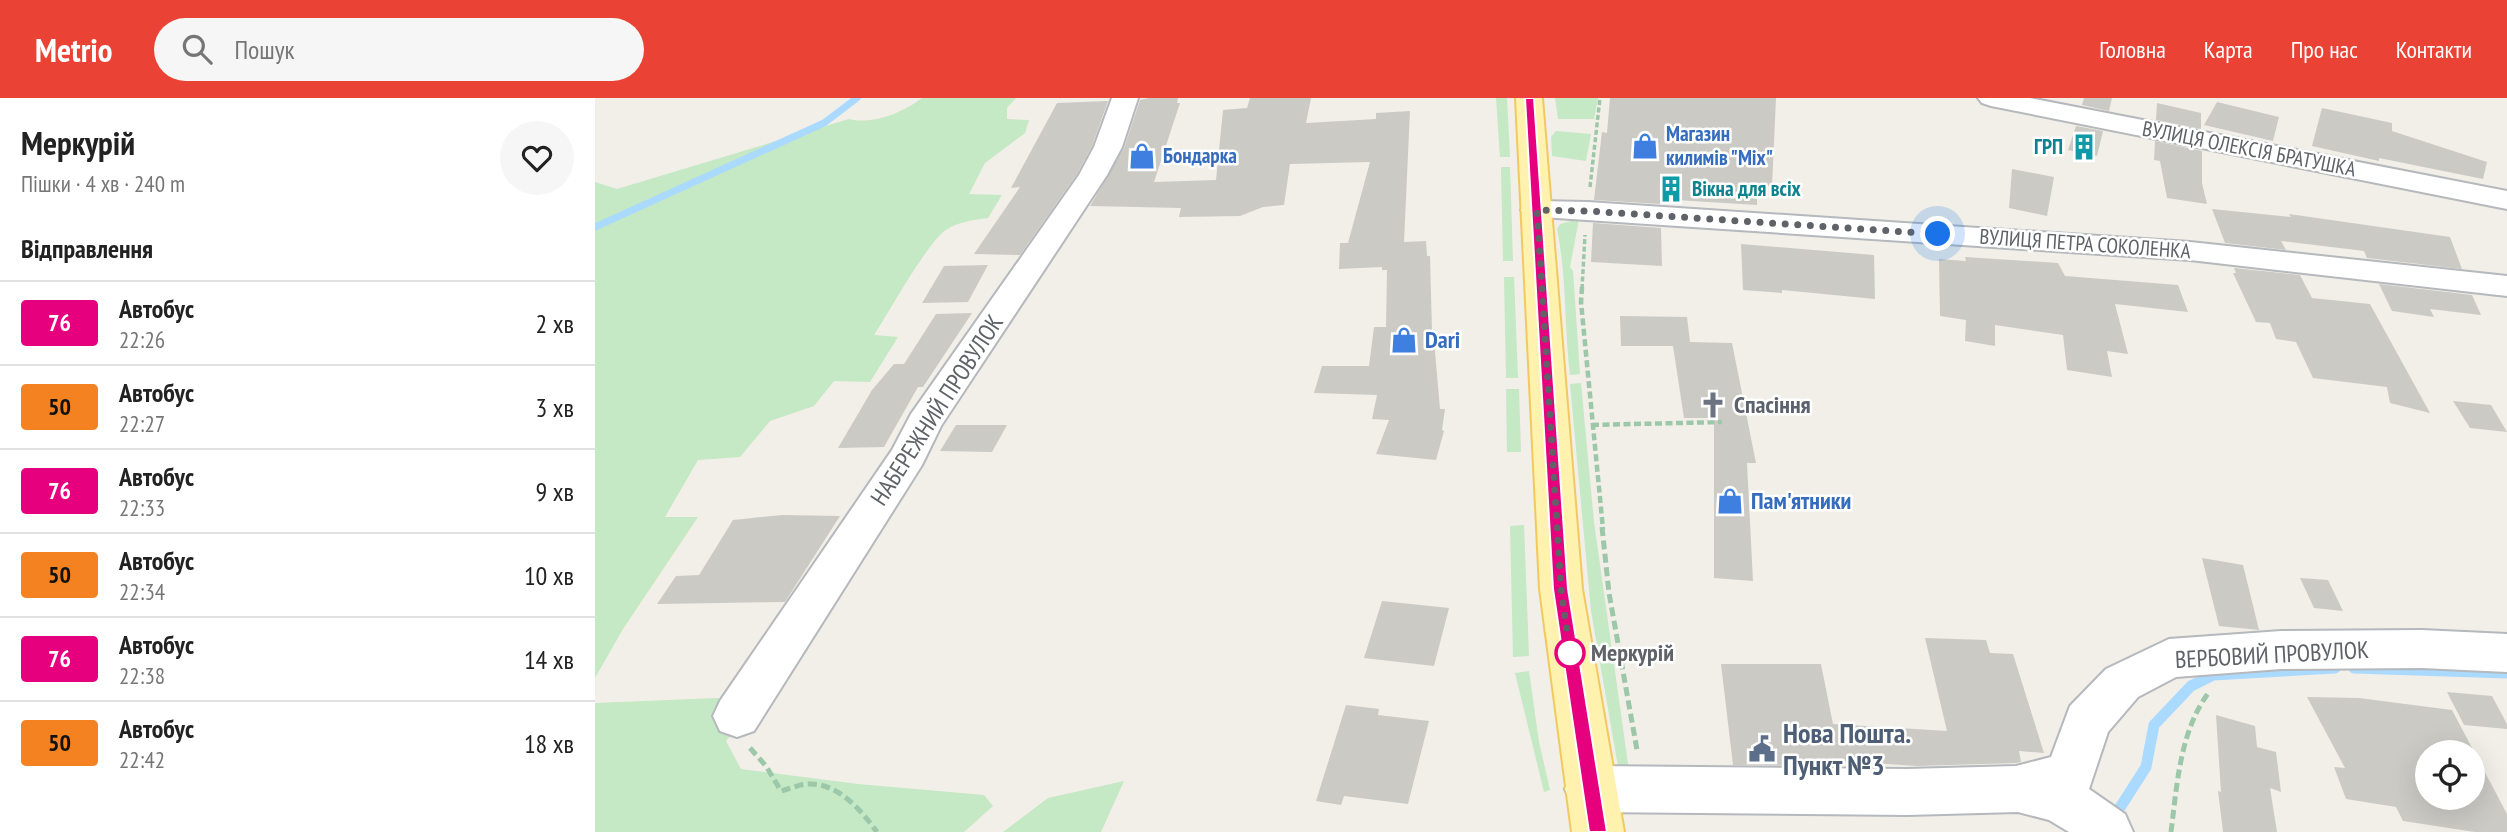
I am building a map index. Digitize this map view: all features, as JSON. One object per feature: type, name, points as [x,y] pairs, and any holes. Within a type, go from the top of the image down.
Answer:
[{"type":"main road","points":[[1529,98],[1561,589],[1594,811]]},
{"type":"street","name":"НАБЕРЕЖНИЙ ПРОВУЛОК","points":[[737,716],[909,455],[924,423],[1093,175],[1108,146],[1125,98]]},
{"type":"street","name":"ВУЛИЦЯ ОЛЕКСІЯ БРАТУШКА","points":[[1990,98],[2507,200]]},
{"type":"street","name":"ВУЛИЦЯ ПЕТРА СОКОЛЕНКА","points":[[1537,210],[1588,211],[2189,251],[2507,286]]},
{"type":"street","name":"ВЕРБОВИЙ ПРОВУЛОК","points":[[1594,811],[1644,790],[1787,793],[2016,789],[2070,776],[2087,721],[2122,683],[2169,658],[2281,650],[2422,649],[2507,653]]},
{"type":"street","name":"ВЕРБОВИЙ ПРОВУЛОК","points":[[2016,789],[2059,798],[2099,825]]},
{"type":"path","points":[[1600,98],[1581,267],[1581,302],[1609,593],[1644,790]]},
{"type":"path","points":[[1592,425],[1723,422]]},
{"type":"path","points":[[2171,832],[2183,755],[2201,699],[2210,691],[2222,688]]},
{"type":"path","points":[[737,716],[733,724],[734,731],[766,766],[781,791],[812,784],[828,790],[864,812],[877,832]]},
{"type":"green space","points":[[922,98],[1016,98],[1007,108],[1007,119],[1029,120],[1025,133],[985,163],[969,194],[1002,195],[988,218],[950,227],[929,248],[874,335],[898,337],[870,382],[834,381],[814,406],[770,421],[740,457],[698,460],[665,517],[698,517],[623,629],[595,678],[595,182],[617,189],[849,119],[877,119],[906,108]]},
{"type":"green space","points":[[1496,98],[1507,98],[1510,157],[1500,157]]},
{"type":"green space","points":[[1555,98],[1598,98],[1594,119],[1558,119]]},
{"type":"green space","points":[[1556,131],[1591,134],[1586,161],[1552,156],[1551,137]]},
{"type":"green space","points":[[1501,167],[1510,167],[1513,261],[1503,261]]},
{"type":"green space","points":[[1579,219],[1570,267],[1573,271],[1580,374],[1570,375],[1557,229],[1560,224]]},
{"type":"green space","points":[[1504,277],[1514,277],[1518,378],[1506,378]]},
{"type":"green space","points":[[1581,383],[1594,522],[1630,778],[1620,778],[1591,611],[1570,384]]},
{"type":"green space","points":[[1506,389],[1519,389],[1521,452],[1507,452]]},
{"type":"green space","points":[[1524,525],[1529,656],[1513,657],[1510,526]]},
{"type":"green space","points":[[1529,671],[1539,742],[1550,790],[1544,792],[1515,673]]},
{"type":"green space","points":[[717,698],[756,705],[726,741],[741,769],[858,784],[984,795],[993,806],[964,832],[595,832],[595,703]]},
{"type":"green space","points":[[1124,781],[1101,832],[1003,832],[1048,798]]},
{"type":"building","points":[[1178,98],[1177,103],[1180,103],[1154,182],[1216,180],[1223,110],[1247,108],[1250,98],[1311,98],[1306,123],[1376,119],[1376,113],[1410,111],[1404,242],[1426,241],[1427,256],[1430,256],[1432,331],[1436,331],[1440,409],[1445,409],[1444,431],[1436,460],[1376,454],[1389,420],[1372,419],[1377,395],[1314,393],[1322,366],[1369,366],[1374,327],[1386,327],[1387,270],[1382,270],[1382,267],[1339,269],[1340,243],[1348,243],[1370,162],[1290,164],[1284,205],[1263,207],[1240,216],[1179,217],[1181,208],[1090,206],[1124,148],[1140,100]]},
{"type":"building","points":[[1610,98],[1776,98],[1772,186],[1757,185],[1757,205],[1660,199],[1660,204],[1594,200],[1602,132],[1607,133]]},
{"type":"building","points":[[2084,98],[2112,98],[2109,111],[2082,105]]},
{"type":"building","points":[[1108,101],[1092,146],[1077,174],[1020,255],[974,254],[1020,187],[1011,188],[1057,103]]},
{"type":"building","points":[[2217,102],[2279,117],[2273,141],[2204,125]]},
{"type":"building","points":[[2157,103],[2201,113],[2201,129],[2156,120]]},
{"type":"building","points":[[2322,108],[2392,123],[2392,131],[2487,162],[2483,179],[2312,146]]},
{"type":"building","points":[[2076,126],[2103,131],[2097,156],[2068,150]]},
{"type":"building","points":[[2155,141],[2202,151],[2202,183],[2207,204],[2167,198],[2160,161],[2154,160]]},
{"type":"building","points":[[2012,169],[2054,177],[2047,216],[2009,208]]},
{"type":"building","points":[[2212,209],[2291,217],[2289,214],[2450,237],[2462,269],[2367,258],[2364,251],[2281,241],[2286,250],[2225,243]]},
{"type":"building","points":[[1593,223],[1661,228],[1662,266],[1591,262]]},
{"type":"building","points":[[1741,244],[1874,255],[1875,299],[1782,290],[1782,293],[1743,290]]},
{"type":"building","points":[[1965,257],[2058,263],[2065,276],[2178,285],[2188,312],[2115,304],[2128,354],[2107,351],[2112,377],[2067,370],[2063,335],[1995,325],[1995,346],[1965,341],[1966,320],[1940,316],[1939,259],[1966,261]]},
{"type":"building","points":[[988,265],[968,302],[922,303],[944,266]]},
{"type":"building","points":[[2234,268],[2300,275],[2312,298],[2370,304],[2430,413],[2390,403],[2387,387],[2313,378],[2296,342],[2276,339],[2270,323],[2256,322],[2233,273],[2236,273]]},
{"type":"building","points":[[2379,284],[2472,295],[2481,315],[2430,309],[2434,317],[2392,311]]},
{"type":"building","points":[[972,313],[923,387],[918,387],[884,447],[838,448],[872,390],[894,364],[904,364],[936,314]]},
{"type":"building","points":[[1620,316],[1687,317],[1690,342],[1732,343],[1756,463],[1747,463],[1753,581],[1714,578],[1714,418],[1684,418],[1673,346],[1621,346]]},
{"type":"building","points":[[2453,401],[2491,405],[2507,432],[2470,428]]},
{"type":"building","points":[[956,425],[1007,425],[992,452],[940,451]]},
{"type":"building","points":[[782,515],[840,516],[785,602],[657,604],[676,576],[699,575],[733,520]]},
{"type":"building","points":[[2202,558],[2243,565],[2259,630],[2219,626]]},
{"type":"building","points":[[2300,578],[2328,580],[2343,611],[2314,608]]},
{"type":"building","points":[[1382,601],[1449,608],[1434,666],[1364,658]]},
{"type":"building","points":[[1925,638],[1986,640],[1990,653],[2013,654],[2044,753],[2019,751],[2021,762],[2016,763],[1917,766],[1841,761],[1841,766],[1733,765],[1721,664],[1821,664],[1833,724],[1947,731]]},
{"type":"building","points":[[2447,692],[2492,696],[2507,729],[2464,725]]},
{"type":"building","points":[[2307,697],[2359,698],[2452,710],[2468,740],[2415,740],[2415,810],[2485,810],[2485,772],[2507,814],[2507,832],[2475,832],[2403,821],[2396,807],[2346,799],[2334,767],[2345,768]]},
{"type":"building","points":[[1346,705],[1379,709],[1378,715],[1429,721],[1408,804],[1344,796],[1341,805],[1316,801]]},
{"type":"building","points":[[2216,715],[2255,726],[2257,747],[2276,752],[2281,792],[2270,788],[2277,832],[2223,832],[2218,791],[2221,792]]},
{"type":"waterway","points":[[595,227],[824,123],[857,98]]},
{"type":"waterway","points":[[2099,832],[2121,806],[2146,767],[2154,725],[2191,686],[2213,675],[2335,668]]},
{"type":"waterway","points":[[2354,668],[2507,673]]},
{"type":"bus line","name":"76","points":[[1529,98],[1561,589],[1598,832]]},
{"type":"place","name":"Магазин килимів \"Mix\"","points":[[1645,146]]},
{"type":"place","name":"ГРП","points":[[2084,147]]},
{"type":"place","name":"Бондарка","points":[[1142,156]]},
{"type":"place","name":"Вікна для всіх","points":[[1671,189]]},
{"type":"place","name":"Dari","points":[[1404,340]]},
{"type":"place","name":"Спасіння","points":[[1713,405]]},
{"type":"place","name":"Пам'ятники","points":[[1730,501]]},
{"type":"place","name":"Меркурій","points":[[1570,653]]},
{"type":"place","name":"Нова Пошта. Пункт №3","points":[[1762,749]]},
{"type":"route","points":[[1570,653],[1561,589],[1537,210],[1938,234]]}]
